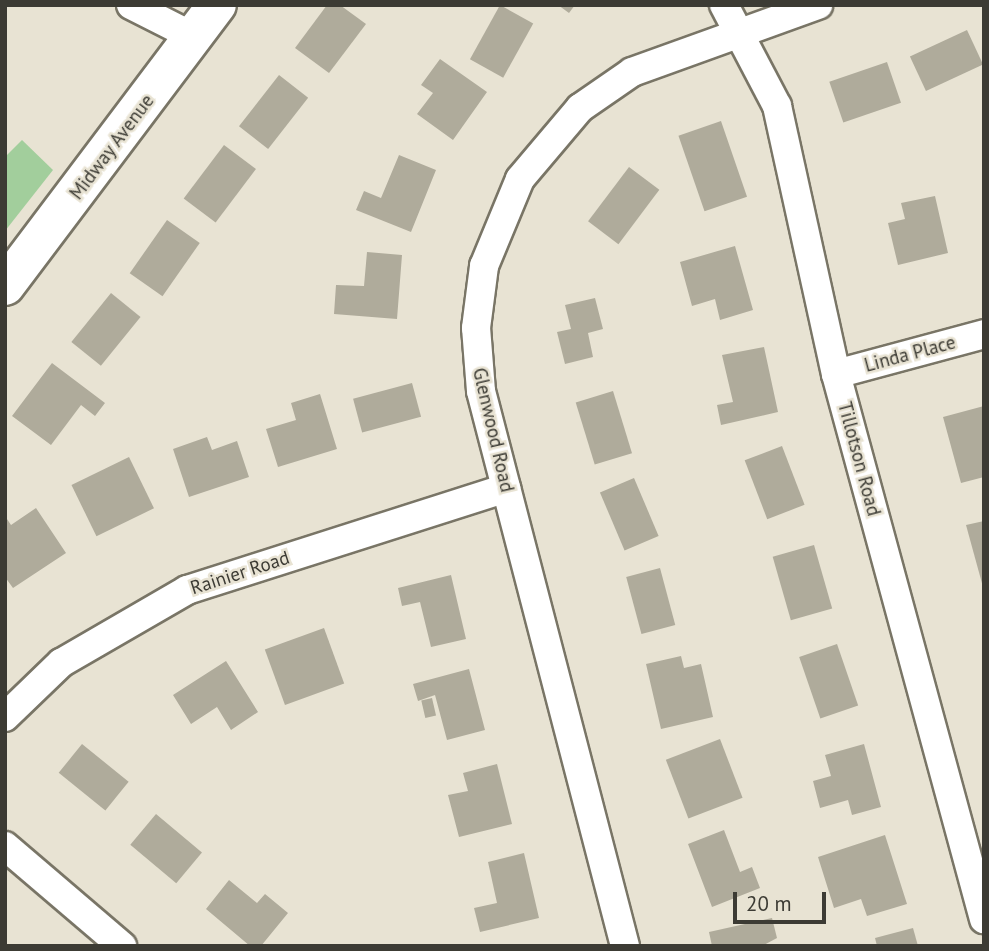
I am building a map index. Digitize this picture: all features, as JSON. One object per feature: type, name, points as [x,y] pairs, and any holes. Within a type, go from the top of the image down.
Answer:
[{"type":"main road","name":"Midway Avenue","points":[[5,286],[217,5]]},
{"type":"street","points":[[131,5],[161,15],[194,37]]},
{"type":"street","name":"Tillotson Road","points":[[724,5],[743,32],[777,106],[836,374],[984,919]]},
{"type":"street","name":"Glenwood Road","points":[[625,946],[481,391],[476,328],[484,266],[505,207],[558,129],[605,88],[818,5]]},
{"type":"street","name":"Linda Place","points":[[836,374],[984,334]]},
{"type":"street","name":"Rainier Road","points":[[5,717],[61,663],[187,590],[506,488]]},
{"type":"street","points":[[5,846],[122,946]]},
{"type":"green space","points":[[22,140],[53,170],[5,231],[5,157]]},
{"type":"building","points":[[327,5],[340,5],[366,24],[329,73],[295,48]]},
{"type":"building","points":[[500,5],[533,23],[503,78],[470,59]]},
{"type":"building","points":[[558,5],[575,5],[569,13]]},
{"type":"building","points":[[967,30],[983,64],[926,91],[910,57]]},
{"type":"building","points":[[440,59],[487,92],[453,140],[417,114],[433,93],[421,85]]},
{"type":"building","points":[[887,62],[901,103],[843,123],[829,82]]},
{"type":"building","points":[[279,75],[308,98],[268,149],[239,126]]},
{"type":"building","points":[[721,121],[747,197],[704,211],[678,136]]},
{"type":"building","points":[[224,145],[256,169],[216,223],[184,199]]},
{"type":"building","points":[[399,155],[436,170],[411,232],[356,210],[364,191],[381,198]]},
{"type":"building","points":[[629,167],[659,190],[618,244],[588,221]]},
{"type":"building","points":[[935,196],[948,253],[898,265],[888,223],[905,219],[901,203]]},
{"type":"building","points":[[167,220],[200,243],[162,296],[130,273]]},
{"type":"building","points":[[735,246],[753,310],[720,320],[715,299],[692,306],[680,262]]},
{"type":"building","points":[[367,252],[402,255],[397,319],[334,314],[336,285],[364,286]]},
{"type":"building","points":[[111,293],[141,317],[101,366],[71,342]]},
{"type":"building","points":[[595,298],[603,329],[588,333],[593,357],[565,364],[557,332],[571,329],[565,305]]},
{"type":"building","points":[[764,347],[778,412],[721,425],[717,405],[733,402],[722,355]]},
{"type":"building","points":[[52,363],[105,403],[95,416],[81,405],[51,445],[12,416]]},
{"type":"building","points":[[412,383],[421,417],[362,433],[353,399]]},
{"type":"building","points":[[613,391],[632,453],[595,465],[576,402]]},
{"type":"building","points":[[320,394],[337,449],[278,467],[266,429],[296,420],[291,403]]},
{"type":"building","points":[[984,406],[984,477],[961,483],[943,417]]},
{"type":"building","points":[[207,437],[212,450],[237,441],[249,477],[189,497],[173,449]]},
{"type":"building","points":[[782,446],[805,505],[767,519],[745,460]]},
{"type":"building","points":[[129,457],[154,508],[96,536],[71,485]]},
{"type":"building","points":[[634,478],[659,536],[625,550],[600,492]]},
{"type":"building","points":[[36,508],[66,553],[13,588],[5,577],[5,516],[11,525]]},
{"type":"building","points":[[984,521],[984,587],[983,587],[966,525]]},
{"type":"building","points":[[814,545],[832,608],[791,620],[773,557]]},
{"type":"building","points":[[660,568],[675,625],[641,634],[626,577]]},
{"type":"building","points":[[451,575],[466,639],[431,647],[420,602],[402,606],[398,588]]},
{"type":"building","points":[[324,628],[344,683],[285,705],[265,650]]},
{"type":"building","points":[[837,644],[858,705],[820,718],[799,657]]},
{"type":"building","points":[[681,656],[684,668],[701,664],[713,717],[661,729],[646,664]]},
{"type":"building","points":[[226,661],[258,712],[231,730],[217,707],[191,724],[173,695]]},
{"type":"building","points":[[469,669],[485,730],[447,740],[435,695],[418,701],[413,684]]},
{"type":"building","points":[[432,698],[436,716],[425,718],[421,700]]},
{"type":"building","points":[[720,739],[743,798],[688,819],[666,760]]},
{"type":"building","points":[[82,744],[129,782],[105,811],[59,773]]},
{"type":"building","points":[[864,744],[881,807],[852,815],[848,800],[820,808],[813,781],[831,776],[825,755]]},
{"type":"building","points":[[497,764],[512,824],[459,837],[448,795],[468,791],[463,773]]},
{"type":"building","points":[[156,814],[202,853],[176,883],[130,845]]},
{"type":"building","points":[[724,830],[740,872],[752,867],[760,888],[712,907],[688,844]]},
{"type":"building","points":[[885,835],[907,904],[867,916],[861,899],[834,908],[818,857]]},
{"type":"building","points":[[524,853],[539,918],[480,932],[474,908],[497,903],[488,862]]},
{"type":"building","points":[[229,880],[257,903],[265,894],[288,913],[261,946],[250,946],[206,909]]},
{"type":"building","points":[[772,918],[777,938],[762,946],[712,946],[709,932]]},
{"type":"building","points":[[913,928],[918,946],[877,946],[875,938]]}]
